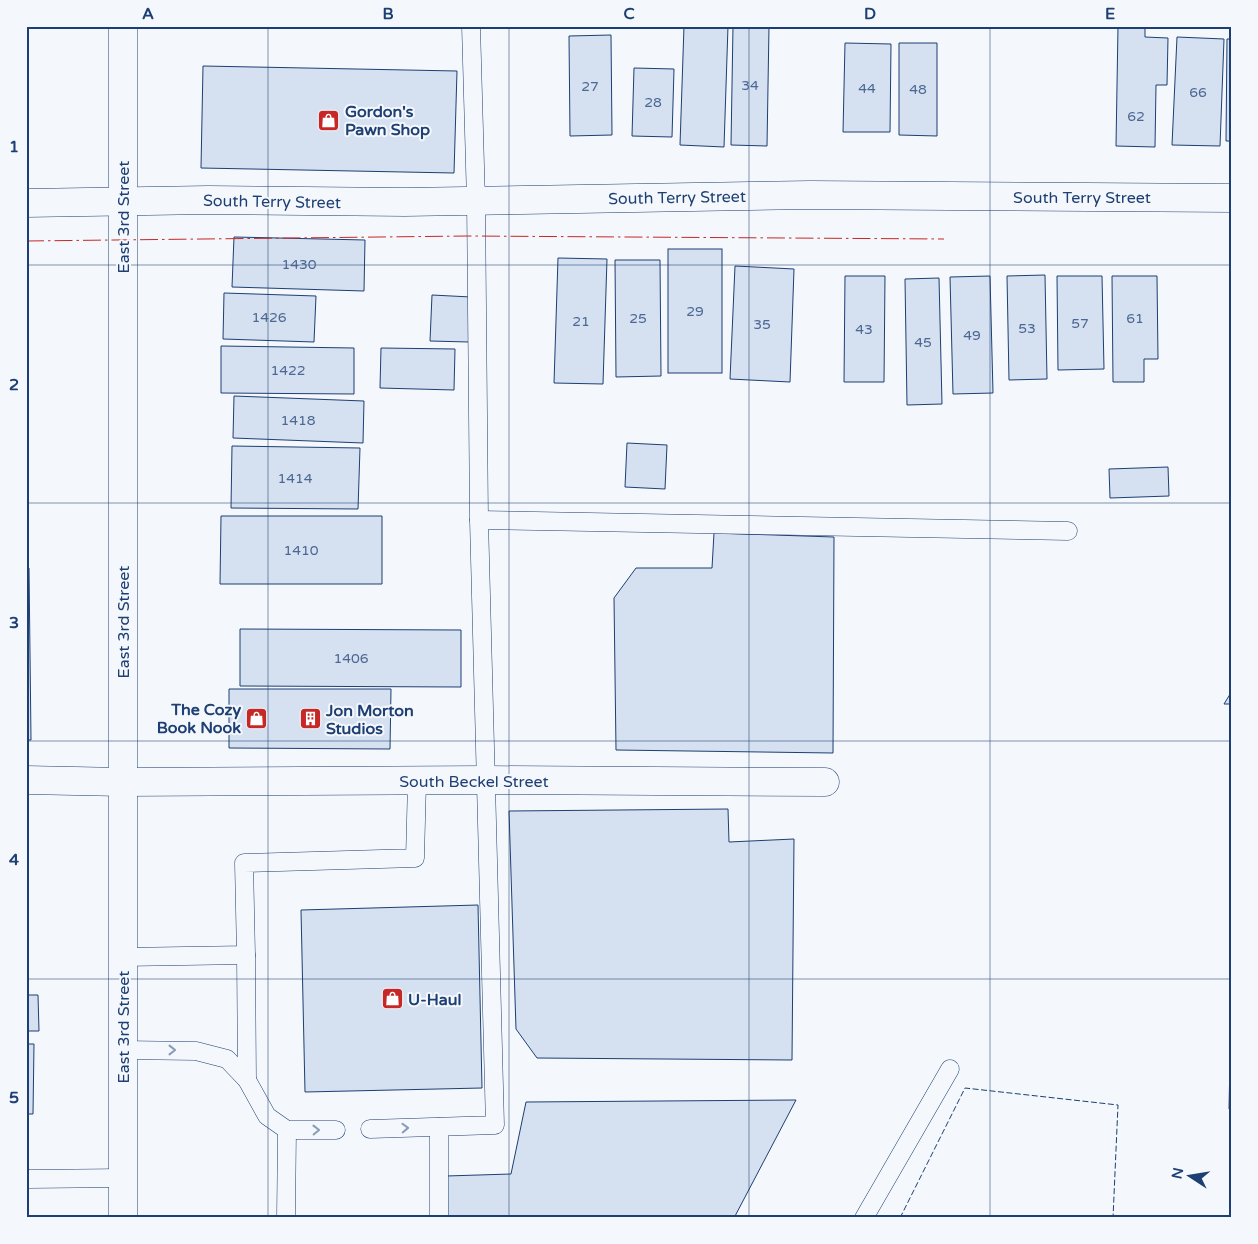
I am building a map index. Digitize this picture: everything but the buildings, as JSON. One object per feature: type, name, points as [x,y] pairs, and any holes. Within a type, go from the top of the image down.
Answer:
[{"type":"street","name":"East 3rd Street","points":[[123,26],[123,1218]]},
{"type":"street","name":"South Terry Street","points":[[26,203],[208,200],[405,202],[810,195],[1232,198]]},
{"type":"street","name":"South Beckel Street","points":[[26,780],[123,782],[417,782],[487,780],[825,782]]},
{"type":"lane","points":[[370,1129],[495,1125],[479,520],[476,201],[471,26]]},
{"type":"lane","points":[[479,520],[1068,531]]},
{"type":"lane","points":[[247,1080],[244,863],[415,858],[417,782]]},
{"type":"lane","points":[[123,958],[246,955]]},
{"type":"lane","points":[[123,1050],[196,1051],[226,1059],[247,1080],[267,1116],[287,1130],[336,1130]]},
{"type":"lane","points":[[864,1218],[950,1069]]},
{"type":"lane","points":[[439,1126],[439,1218]]},
{"type":"lane","points":[[286,1218],[287,1130]]},
{"type":"lane","points":[[26,1178],[122,1178]]},
{"type":"fence","points":[[900,1218],[965,1088],[1118,1105],[1113,1218]]},
{"type":"power","points":[[26,241],[468,236],[944,239]]},
{"type":"place","name":"Gordon's Pawn Shop","points":[[329,120]]},
{"type":"place","name":"The Cozy Book Nook","points":[[257,718]]},
{"type":"place","name":"Jon Morton Studios","points":[[310,719]]},
{"type":"place","name":"U-Haul","points":[[392,999]]}]
